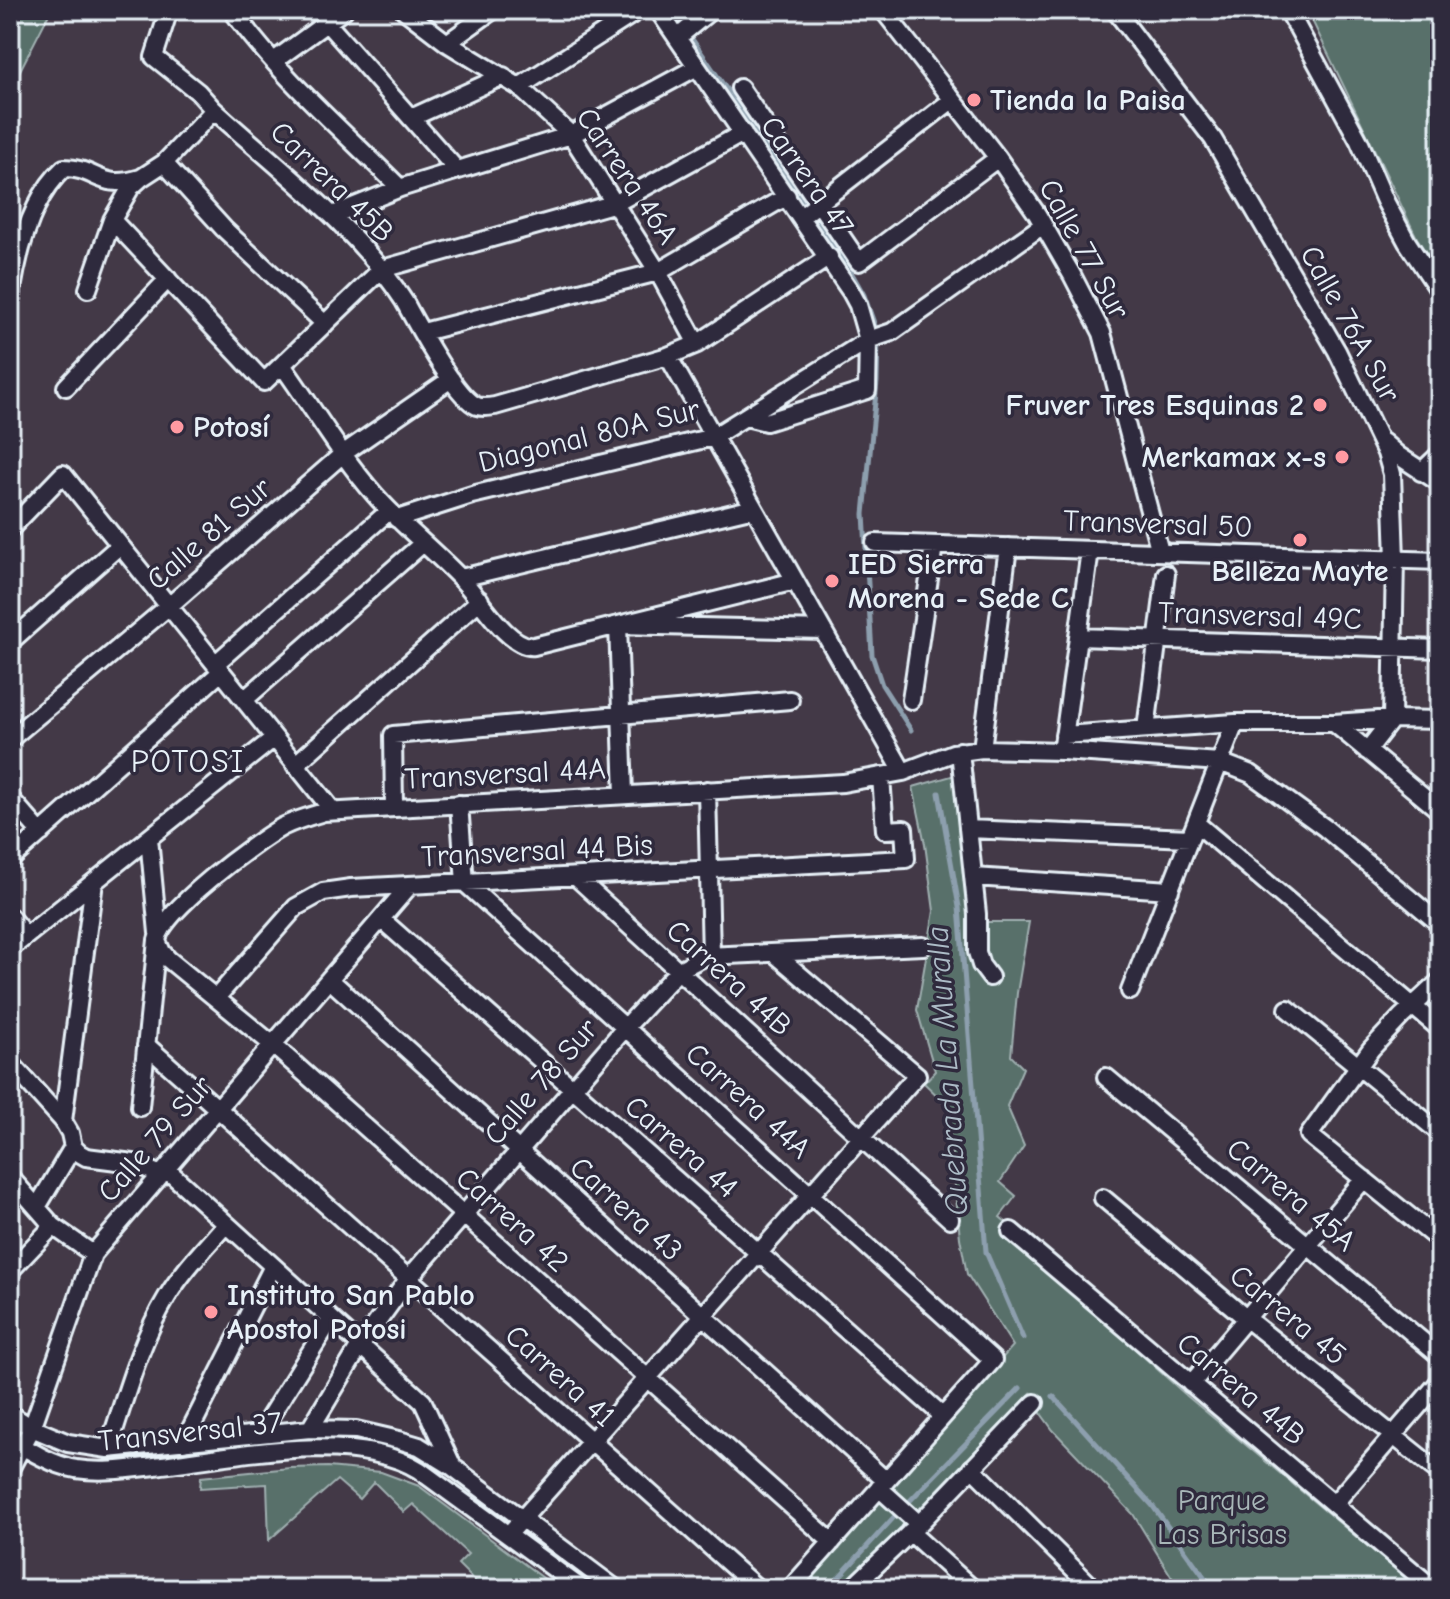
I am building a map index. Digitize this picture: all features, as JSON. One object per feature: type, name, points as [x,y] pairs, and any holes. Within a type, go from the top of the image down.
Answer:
[{"type":"street","name":"Carrera 45B","points":[[169,10],[154,57],[198,92],[214,110],[333,215],[382,269],[451,379],[478,407],[495,406],[668,356]]},
{"type":"street","points":[[232,10],[274,61],[400,188]]},
{"type":"street","points":[[274,61],[344,10]]},
{"type":"street","name":"Carrera 46A","points":[[404,10],[447,43],[519,87],[571,135],[658,272],[697,344]]},
{"type":"street","points":[[447,43],[493,10]]},
{"type":"street","points":[[519,87],[639,10]]},
{"type":"street","name":"Carrera 47","points":[[658,10],[684,33],[697,67],[736,100],[743,133],[787,196],[810,210],[829,257],[876,337],[867,390],[766,422],[746,417]]},
{"type":"street","points":[[684,33],[711,10]]},
{"type":"street","name":"Calle 77 Sur","points":[[883,10],[998,158],[1043,225],[1102,333],[1160,552]]},
{"type":"street","name":"Calle 76A Sur","points":[[1115,10],[1208,131],[1337,351],[1379,438],[1392,474],[1395,559],[1392,719]]},
{"type":"street","points":[[1288,10],[1359,141],[1407,242],[1440,292]]},
{"type":"street","points":[[326,22],[456,169]]},
{"type":"street","points":[[333,215],[456,169],[571,135],[697,67]]},
{"type":"street","points":[[411,118],[503,76]]},
{"type":"street","points":[[736,100],[810,210],[859,262],[998,158]]},
{"type":"street","points":[[810,210],[952,100]]},
{"type":"street","points":[[88,289],[112,220],[124,198],[141,178],[164,163],[214,110]]},
{"type":"street","points":[[112,220],[264,382],[382,269],[616,203],[743,133]]},
{"type":"street","points":[[164,163],[224,229],[325,324]]},
{"type":"street","points":[[10,303],[23,236],[53,178],[64,168],[77,168],[101,181],[114,183],[141,178]]},
{"type":"street","points":[[423,332],[658,272],[787,196]]},
{"type":"street","name":"Diagonal 80A Sur","points":[[393,515],[713,437],[876,337],[892,332],[1043,225]]},
{"type":"street","points":[[829,257],[697,344],[668,356],[903,772]]},
{"type":"street","points":[[66,387],[168,279]]},
{"type":"street","points":[[282,365],[344,453],[393,515],[461,578],[513,640],[526,647],[795,581]]},
{"type":"street","name":"Calle 81 Sur","points":[[10,739],[344,453],[451,379]]},
{"type":"street","points":[[1379,438],[1421,472],[1440,483]]},
{"type":"street","points":[[1421,472],[1440,454]]},
{"type":"street","points":[[10,529],[63,474],[333,811]]},
{"type":"street","points":[[461,578],[754,508]]},
{"type":"street","points":[[10,860],[218,668],[393,515]]},
{"type":"street","name":"Transversal 50","points":[[875,543],[1440,561]]},
{"type":"street","points":[[244,700],[422,544]]},
{"type":"street","points":[[10,642],[120,545]]},
{"type":"street","points":[[911,700],[934,545]]},
{"type":"street","points":[[982,749],[1008,547]]},
{"type":"street","points":[[1063,743],[1090,550]]},
{"type":"street","points":[[1146,729],[1166,574]]},
{"type":"street","points":[[295,765],[480,600]]},
{"type":"street","points":[[618,625],[823,630]]},
{"type":"street","points":[[618,625],[624,795]]},
{"type":"street","name":"Transversal 49C","points":[[1078,637],[1440,649]]},
{"type":"street","points":[[394,808],[393,735],[790,700]]},
{"type":"street","points":[[1367,751],[1392,719]]},
{"type":"street","points":[[1063,743],[1146,729],[1235,723],[1440,720]]},
{"type":"street","points":[[1130,991],[1235,723]]},
{"type":"street","points":[[1334,723],[1440,811]]},
{"type":"street","points":[[10,949],[274,738]]},
{"type":"street","points":[[1063,743],[1220,762],[1251,774],[1325,828],[1440,924]]},
{"type":"street","name":"Transversal 44A","points":[[157,937],[175,910],[254,845],[296,821],[333,811],[843,783],[903,772],[960,751],[1063,743]]},
{"type":"street","points":[[960,751],[974,877],[977,952],[990,977]]},
{"type":"street","name":"Transversal 44 Bis","points":[[216,998],[296,907],[323,892],[906,859],[904,829],[885,830],[881,777]]},
{"type":"street","points":[[707,790],[711,956]]},
{"type":"street","points":[[10,798],[41,833]]},
{"type":"street","points":[[459,804],[465,883]]},
{"type":"street","points":[[968,829],[1193,830],[1440,1029]]},
{"type":"street","points":[[140,1107],[157,937],[149,838]]},
{"type":"street","name":"Carrera 44B","points":[[576,877],[950,1219]]},
{"type":"street","points":[[974,877],[1170,890]]},
{"type":"street","points":[[63,1121],[94,882]]},
{"type":"street","name":"Carrera 44A","points":[[465,883],[993,1360],[943,1416]]},
{"type":"street","name":"Calle 79 Sur","points":[[10,1469],[16,1442],[32,1428],[93,1254],[410,885]]},
{"type":"street","points":[[10,917],[26,936]]},
{"type":"street","name":"Carrera 44","points":[[381,919],[943,1416]]},
{"type":"street","name":"Carrera 42","points":[[157,937],[168,959],[273,1045],[832,1542]]},
{"type":"street","points":[[679,970],[697,959],[711,956],[923,946]]},
{"type":"street","points":[[508,1535],[917,1075],[774,953]]},
{"type":"street","name":"Calle 78 Sur","points":[[310,1429],[360,1346],[409,1278],[679,970]]},
{"type":"street","name":"Carrera 43","points":[[329,979],[702,1315],[885,1489],[973,1589]]},
{"type":"street","points":[[1440,981],[1390,1028],[1358,1066],[1309,1135],[1440,1241]]},
{"type":"street","points":[[1288,1009],[1440,1133]]},
{"type":"street","name":"Carrera 41","points":[[146,1045],[758,1589]]},
{"type":"street","points":[[10,1062],[63,1121],[73,1147],[86,1157],[133,1163],[163,1172],[226,1224],[423,1402],[453,1467]]},
{"type":"street","name":"Carrera 45A","points":[[1106,1077],[1440,1356]]},
{"type":"street","points":[[37,1207],[73,1147]]},
{"type":"street","points":[[10,1177],[53,1226],[93,1254]]},
{"type":"street","points":[[1191,1384],[1364,1179]]},
{"type":"street","name":"Carrera 45","points":[[1103,1198],[1247,1319],[1440,1473]]},
{"type":"street","points":[[108,1449],[143,1347],[166,1298],[226,1224]]},
{"type":"street","points":[[10,1271],[53,1226]]},
{"type":"street","name":"Carrera 44B","points":[[1011,1231],[1434,1589]]},
{"type":"street","points":[[184,1442],[273,1266]]},
{"type":"street","points":[[259,1434],[331,1319]]},
{"type":"street","points":[[1334,1504],[1440,1381]]},
{"type":"street","points":[[851,1589],[912,1523],[972,1468],[1035,1403]]},
{"type":"street","name":"Transversal 37","points":[[10,1414],[32,1428],[68,1443],[108,1449],[310,1429],[378,1434],[419,1446],[453,1467],[616,1589]]},
{"type":"street","points":[[790,1589],[885,1489],[943,1416]]},
{"type":"street","name":"Transversal 37","points":[[16,1442],[73,1468],[106,1471],[321,1449],[376,1453],[407,1463],[582,1589]]},
{"type":"street","points":[[972,1468],[1094,1589]]},
{"type":"green space","points":[[10,10],[51,10],[10,90]]},
{"type":"green space","points":[[1307,10],[1440,10],[1440,274],[1417,238]]},
{"type":"green space","name":"Parque Las Brisas","points":[[955,775],[974,922],[1029,922],[1017,993],[1011,1056],[1023,1068],[1007,1106],[1024,1146],[1000,1182],[1016,1196],[1000,1217],[1048,1258],[1042,1265],[1187,1396],[1419,1589],[1179,1589],[1133,1514],[1053,1430],[1031,1393],[842,1589],[799,1589],[1013,1346],[967,1274],[960,1238],[947,1105],[924,1083],[935,1071],[917,1010],[934,911],[913,787]]},
{"type":"green space","points":[[328,1467],[381,1472],[419,1486],[558,1589],[483,1589],[458,1564],[468,1554],[413,1504],[404,1512],[374,1482],[359,1499],[337,1480],[269,1540],[267,1484],[200,1488],[201,1477]]},
{"type":"waterway","name":"Quebrada La Muralla","points":[[672,10],[847,265],[864,295],[878,334],[877,382],[864,514],[872,655],[882,685],[911,730]]},
{"type":"waterway","name":"Quebrada La Muralla","points":[[939,793],[959,907],[986,1252],[1023,1338]]},
{"type":"waterway","points":[[828,1589],[1020,1388]]},
{"type":"waterway","name":"Quebrada La Muralla","points":[[1053,1396],[1152,1505],[1213,1589]]},
{"type":"place","name":"Tienda la Paisa","points":[[974,100]]},
{"type":"place","name":"Fruver Tres Esquinas 2","points":[[1320,405]]},
{"type":"place","name":"Potosí","points":[[177,427]]},
{"type":"place","name":"Merkamax x-s","points":[[1342,457]]},
{"type":"place","name":"Belleza Mayte","points":[[1300,540]]},
{"type":"place","name":"IED Sierra Morena - Sede C","points":[[832,581]]},
{"type":"place","name":"Instituto San Pablo Apostol Potosi","points":[[211,1312]]},
{"type":"district","name":"POTOSI","points":[[188,761]]}]
